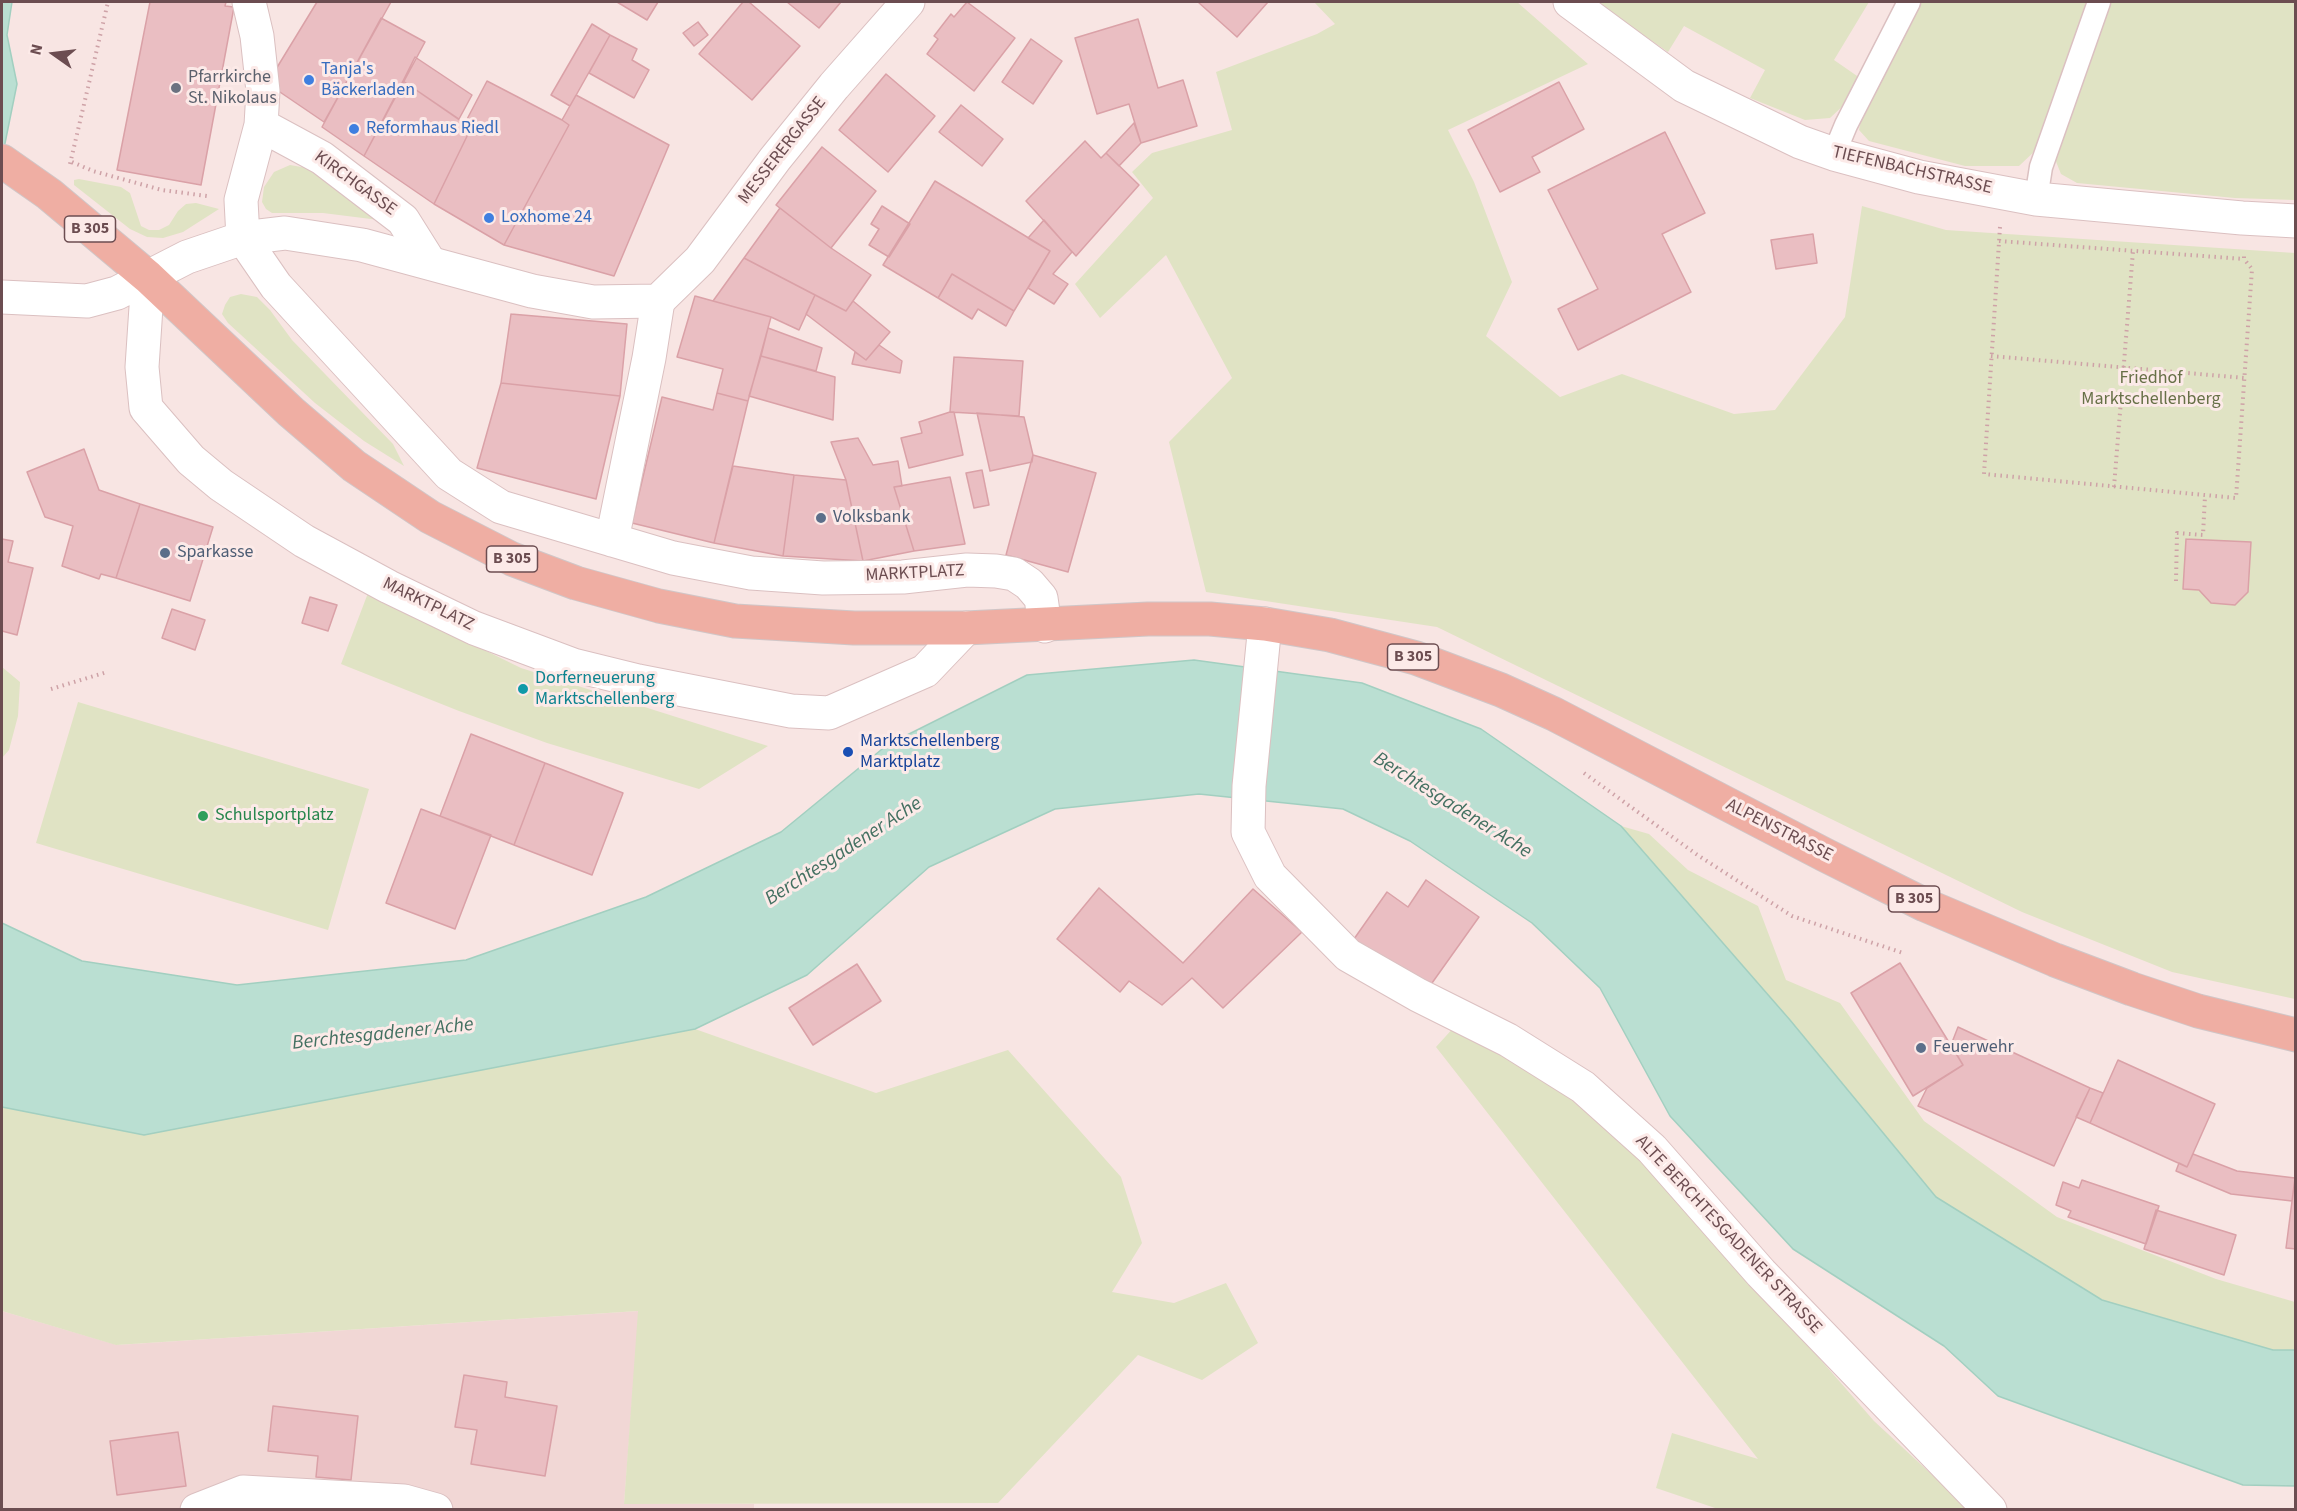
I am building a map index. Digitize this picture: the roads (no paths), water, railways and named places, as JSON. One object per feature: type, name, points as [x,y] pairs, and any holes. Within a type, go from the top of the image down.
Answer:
[{"type":"main road","name":"B 305","points":[[2,161],[41,188],[148,277],[291,412],[354,466],[430,516],[512,559],[576,583],[659,606],[735,621],[854,628],[1045,626],[1158,619],[1210,619],[1265,624]]},
{"type":"main road","name":"ALPENSTRASSE","points":[[1265,624],[1330,635],[1395,652],[1501,690],[1554,714],[1925,905],[2055,960],[2132,989],[2198,1011],[2295,1035]]},
{"type":"street","points":[[243,238],[241,200],[261,125],[261,80],[257,36],[249,2]]},
{"type":"street","name":"MESSERERGASSE","points":[[658,301],[700,260],[775,159],[834,86],[908,2]]},
{"type":"street","name":"TIEFENBACHSTRASSE","points":[[1570,2],[1684,86],[1800,142],[1834,154],[1919,177],[2036,199],[2295,221]]},
{"type":"street","name":"KIRCHGASSE","points":[[261,125],[322,158],[403,220],[430,263]]},
{"type":"street","points":[[2,297],[87,301],[117,293],[187,257],[243,238],[285,233],[362,245],[532,291],[583,300],[658,301],[649,358],[612,540]]},
{"type":"street","name":"MARKTPLATZ","points":[[243,238],[276,286],[448,474],[501,507],[673,558],[751,573],[823,578],[903,577],[967,570],[1014,574],[1029,584],[1041,598],[1045,626]]},
{"type":"street","name":"MARKTPLATZ","points":[[148,277],[142,367],[146,408],[191,460],[221,485],[304,541],[389,587],[474,628],[573,665],[638,681],[791,711],[828,713],[925,671],[966,628]]},
{"type":"street","name":"ALTE BERCHTESGADENER STRASSE","points":[[1265,624],[1249,786],[1248,832],[1270,876],[1348,955],[1418,995],[1508,1041],[1583,1087],[1652,1149],[1761,1274],[1990,1509]]},
{"type":"street","points":[[197,1509],[243,1492],[404,1501],[436,1509]]},
{"type":"lane","points":[[1834,154],[1846,125],[1910,2]]},
{"type":"lane","points":[[2036,199],[2041,167],[2098,2]]},
{"type":"water","points":[[2,2],[12,2],[7,35],[17,84],[2,158]]},
{"type":"water","name":"Berchtesgadener Ache","points":[[1194,660],[1362,683],[1481,729],[1621,826],[1790,1020],[1936,1197],[2102,1300],[2273,1350],[2295,1350],[2295,1486],[2243,1485],[1998,1396],[1944,1346],[1793,1249],[1670,1116],[1600,988],[1532,923],[1410,841],[1343,809],[1199,794],[1055,809],[929,867],[807,975],[695,1029],[144,1135],[2,1107],[2,923],[82,961],[237,985],[466,960],[646,897],[781,832],[887,745],[1027,675]]},
{"type":"place","name":"Tanja's Bäckerladen","points":[[309,80]]},
{"type":"place","name":"Pfarrkirche St. Nikolaus","points":[[176,88]]},
{"type":"place","name":"Reformhaus Riedl","points":[[354,129]]},
{"type":"place","name":"Loxhome 24","points":[[489,218]]},
{"type":"place","name":"Volksbank","points":[[821,518]]},
{"type":"place","name":"Sparkasse","points":[[165,553]]},
{"type":"place","name":"Dorferneuerung Marktschellenberg","points":[[523,689]]},
{"type":"place","name":"Marktschellenberg Marktplatz","points":[[848,752]]},
{"type":"place","name":"Schulsportplatz","points":[[203,816]]},
{"type":"place","name":"Feuerwehr","points":[[1921,1048]]},
{"type":"park label","name":"Friedhof Marktschellenberg","points":[[2151,389]]}]
